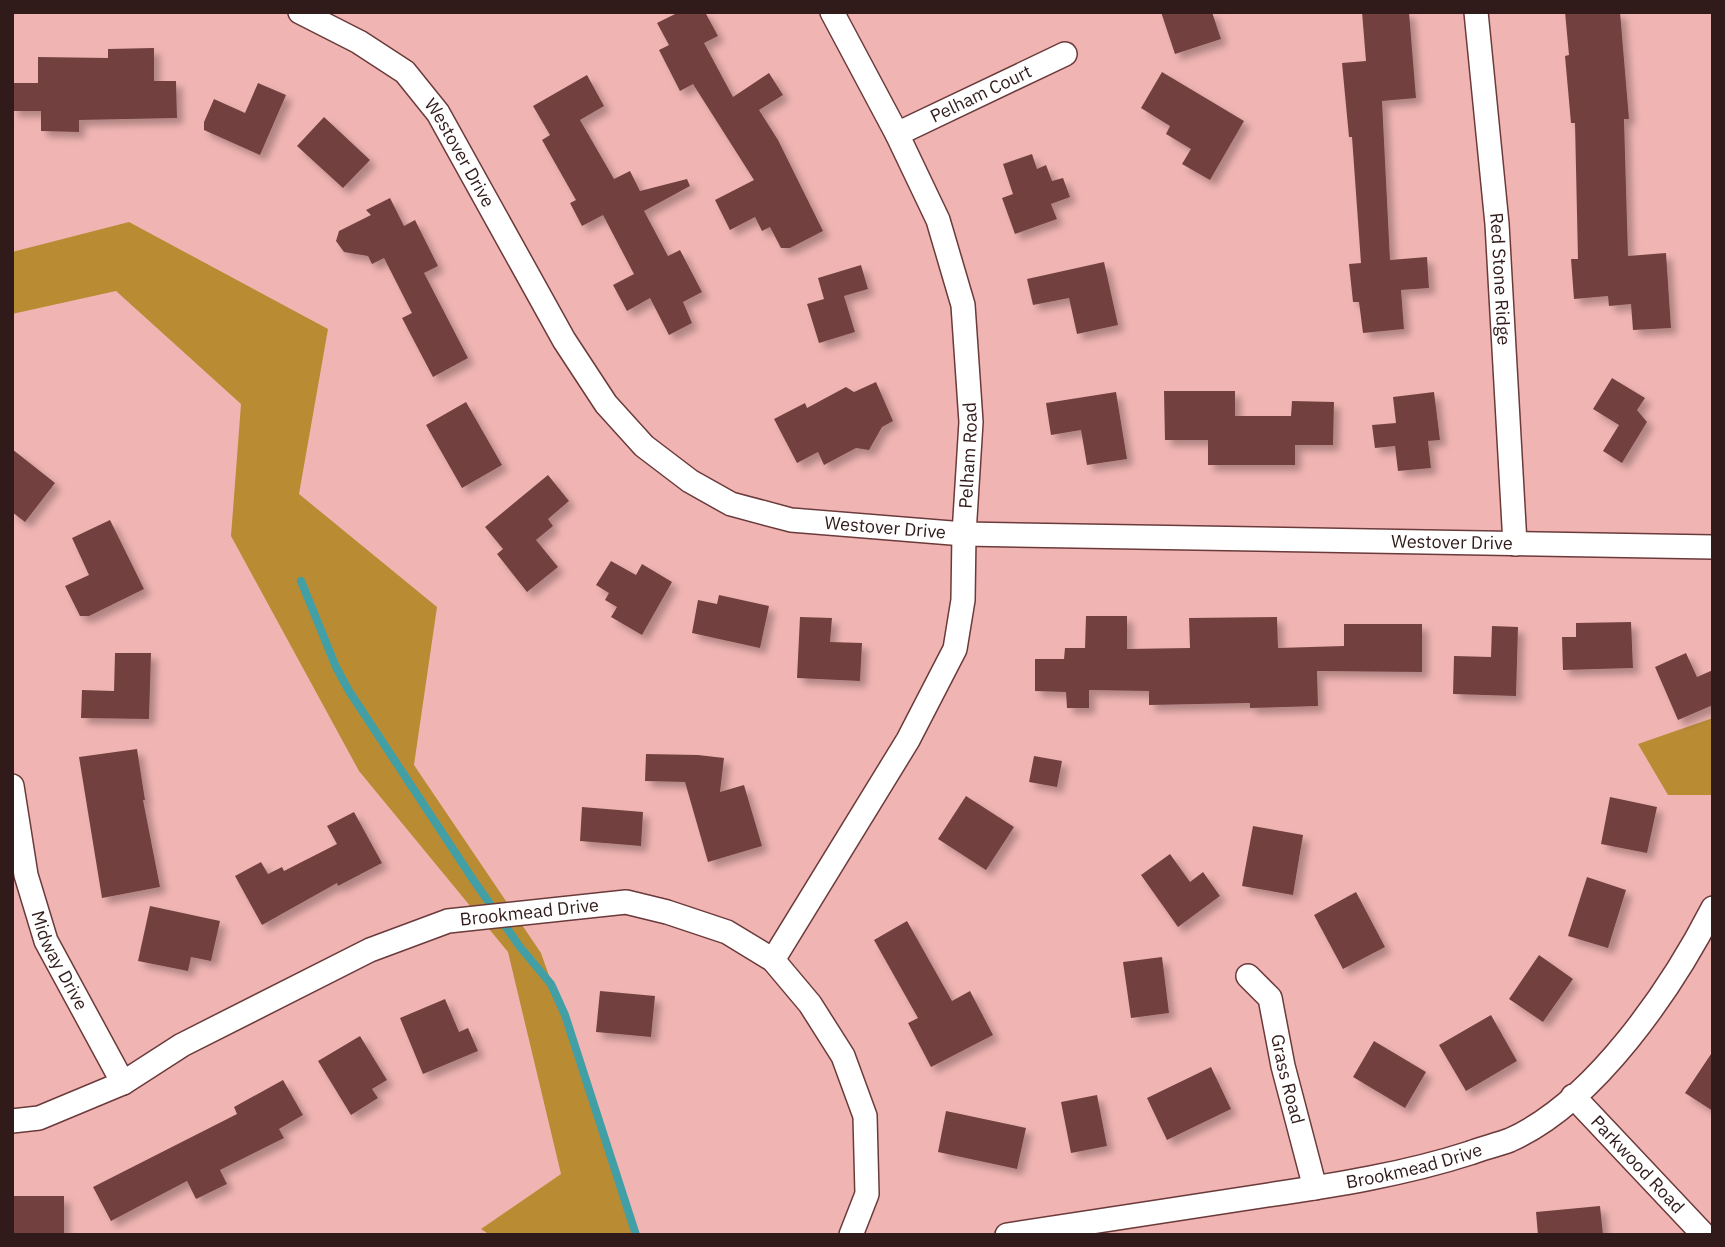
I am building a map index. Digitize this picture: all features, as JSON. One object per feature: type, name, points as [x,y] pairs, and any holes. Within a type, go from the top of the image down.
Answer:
[{"type":"street","name":"Westover Drive","points":[[300,12],[359,42],[405,72],[438,113],[564,340],[606,404],[645,446],[690,481],[731,505],[791,520],[964,534],[1713,547]]},
{"type":"street","name":"Pelham Road","points":[[774,960],[908,740],[954,649],[963,600],[971,422],[963,305],[938,220],[897,134],[832,12]]},
{"type":"street","name":"Red Stone Ridge","points":[[1475,12],[1497,224],[1515,544]]},
{"type":"street","name":"Pelham Court","points":[[897,134],[1065,54]]},
{"type":"street","name":"Midway Drive","points":[[12,786],[26,875],[46,941],[123,1083]]},
{"type":"street","name":"Brookmead Drive","points":[[12,1121],[39,1118],[123,1083],[182,1045],[370,950],[448,921],[626,902],[727,932],[774,960],[810,1004],[843,1056],[865,1116],[867,1194],[851,1235]]},
{"type":"street","name":"Brookmead Drive","points":[[1007,1235],[1315,1188],[1441,1162],[1511,1139],[1548,1116],[1588,1084],[1640,1024],[1695,943],[1713,908]]},
{"type":"street","name":"Grass Road","points":[[1248,976],[1270,998],[1283,1066],[1315,1188]]},
{"type":"street","name":"Parkwood Road","points":[[1573,1096],[1704,1235]]},
{"type":"shaded area","points":[[129,222],[328,329],[299,494],[437,607],[414,765],[541,953],[640,1235],[490,1235],[481,1229],[561,1174],[508,952],[359,771],[231,536],[241,404],[116,291],[12,314],[12,252]]},
{"type":"shaded area","points":[[1713,718],[1713,795],[1668,795],[1638,744]]},
{"type":"building","points":[[679,12],[705,12],[718,36],[704,43],[733,97],[769,73],[783,95],[759,110],[778,140],[823,231],[790,248],[781,248],[770,227],[762,231],[755,217],[730,230],[715,200],[754,180],[693,84],[680,91],[659,50],[669,45],[657,23]]},
{"type":"building","points":[[1161,12],[1212,12],[1221,39],[1175,54]]},
{"type":"building","points":[[1362,12],[1409,12],[1416,98],[1382,101],[1390,260],[1427,257],[1429,288],[1401,290],[1404,329],[1363,333],[1359,302],[1353,302],[1349,264],[1361,263],[1352,137],[1349,137],[1342,63],[1366,61]]},
{"type":"building","points":[[1565,12],[1620,12],[1629,119],[1624,119],[1628,256],[1666,253],[1671,328],[1633,330],[1631,304],[1609,306],[1608,296],[1574,299],[1571,259],[1578,259],[1575,123],[1571,123],[1565,56],[1569,55]]},
{"type":"building","points":[[154,48],[154,81],[176,81],[177,118],[79,120],[79,132],[41,131],[41,111],[12,111],[12,83],[38,83],[38,57],[108,58],[108,49]]},
{"type":"building","points":[[1162,72],[1244,121],[1210,180],[1182,164],[1191,149],[1166,134],[1170,126],[1141,108]]},
{"type":"building","points":[[587,75],[604,106],[580,120],[614,179],[630,171],[640,191],[687,179],[690,186],[644,211],[668,256],[680,250],[702,292],[683,302],[692,323],[669,335],[650,298],[627,311],[613,285],[634,274],[603,215],[582,226],[570,203],[576,200],[542,140],[550,135],[533,106]]},
{"type":"building","points":[[258,83],[286,95],[260,155],[204,130],[204,122],[214,99],[245,113]]},
{"type":"building","points":[[324,117],[370,160],[343,188],[297,146]]},
{"type":"building","points":[[1032,154],[1037,169],[1046,165],[1052,181],[1063,178],[1070,197],[1051,204],[1057,219],[1015,234],[1002,198],[1013,194],[1003,164]]},
{"type":"building","points":[[390,198],[404,226],[415,220],[438,266],[424,273],[468,358],[433,377],[402,318],[412,313],[384,258],[372,264],[368,256],[344,252],[336,241],[339,231],[371,215],[366,210]]},
{"type":"building","points":[[1104,262],[1118,325],[1077,334],[1069,298],[1033,305],[1027,279]]},
{"type":"building","points":[[861,265],[868,289],[844,296],[855,332],[819,343],[807,304],[824,299],[818,278]]},
{"type":"building","points":[[1612,378],[1645,398],[1637,410],[1647,422],[1622,463],[1603,451],[1619,425],[1593,409]]},
{"type":"building","points":[[876,382],[893,421],[882,427],[869,450],[856,448],[824,465],[818,452],[797,463],[774,419],[805,403],[807,408],[846,387],[854,392]]},
{"type":"building","points":[[1164,391],[1235,391],[1235,416],[1291,416],[1292,401],[1334,402],[1333,445],[1295,445],[1295,465],[1208,465],[1208,440],[1165,440]]},
{"type":"building","points":[[1116,392],[1127,459],[1087,465],[1081,430],[1051,435],[1046,403]]},
{"type":"building","points":[[1434,392],[1440,440],[1428,441],[1431,468],[1398,471],[1395,446],[1375,448],[1372,425],[1396,423],[1393,397]]},
{"type":"building","points":[[466,402],[502,465],[462,488],[426,425]]},
{"type":"building","points":[[12,449],[55,483],[25,522],[12,512]]},
{"type":"building","points":[[548,475],[569,501],[548,519],[553,526],[536,540],[558,567],[527,592],[497,554],[503,549],[485,527]]},
{"type":"building","points":[[110,520],[144,589],[89,616],[80,616],[65,586],[89,575],[72,538]]},
{"type":"building","points":[[611,561],[636,575],[642,564],[672,582],[642,635],[611,617],[617,607],[605,600],[609,593],[596,585]]},
{"type":"building","points":[[719,595],[769,606],[760,648],[692,633],[698,600],[717,604]]},
{"type":"building","points":[[1086,616],[1127,616],[1127,649],[1190,648],[1189,618],[1277,617],[1278,648],[1344,646],[1344,624],[1422,624],[1422,672],[1317,671],[1318,706],[1250,708],[1250,703],[1149,705],[1149,691],[1089,690],[1089,708],[1067,708],[1066,692],[1035,691],[1035,659],[1064,659],[1065,648],[1085,648]]},
{"type":"building","points":[[800,617],[832,618],[830,642],[862,643],[860,681],[797,678]]},
{"type":"building","points":[[1631,622],[1633,668],[1563,670],[1562,637],[1576,637],[1576,623]]},
{"type":"building","points":[[1492,626],[1518,627],[1516,696],[1453,694],[1454,656],[1491,657]]},
{"type":"building","points":[[115,653],[151,653],[149,719],[81,718],[82,690],[114,691]]},
{"type":"building","points":[[1686,653],[1697,677],[1713,670],[1713,705],[1678,720],[1655,667]]},
{"type":"building","points":[[137,749],[143,800],[160,887],[102,898],[79,757]]},
{"type":"building","points":[[646,754],[724,758],[720,792],[744,785],[762,846],[708,862],[685,782],[645,781]]},
{"type":"building","points":[[1034,756],[1062,761],[1057,787],[1029,782]]},
{"type":"building","points":[[966,796],[1014,827],[986,870],[938,839]]},
{"type":"building","points":[[1610,797],[1657,807],[1647,853],[1601,844]]},
{"type":"building","points":[[582,807],[643,812],[641,846],[580,841]]},
{"type":"building","points":[[354,812],[382,863],[338,886],[337,883],[262,925],[235,876],[261,862],[268,874],[282,867],[284,871],[337,844],[327,826]]},
{"type":"building","points":[[1253,826],[1303,835],[1293,895],[1242,886]]},
{"type":"building","points":[[1170,854],[1190,882],[1203,872],[1220,896],[1178,927],[1141,875]]},
{"type":"building","points":[[1587,877],[1626,890],[1608,948],[1568,936]]},
{"type":"building","points":[[1356,892],[1385,947],[1343,969],[1314,915]]},
{"type":"building","points":[[150,906],[220,921],[211,961],[191,957],[188,971],[138,961]]},
{"type":"building","points":[[907,921],[952,1001],[970,991],[993,1035],[931,1067],[908,1023],[918,1018],[874,940]]},
{"type":"building","points":[[1539,955],[1573,979],[1543,1022],[1509,999]]},
{"type":"building","points":[[1162,957],[1169,1013],[1131,1018],[1123,962]]},
{"type":"building","points":[[600,991],[655,996],[651,1037],[596,1032]]},
{"type":"building","points":[[445,999],[459,1032],[468,1028],[478,1051],[423,1074],[400,1018]]},
{"type":"building","points":[[1491,1015],[1517,1061],[1466,1091],[1439,1045]]},
{"type":"building","points":[[360,1036],[387,1080],[372,1089],[378,1098],[351,1115],[318,1061]]},
{"type":"building","points":[[1374,1041],[1426,1072],[1405,1108],[1353,1077]]},
{"type":"building","points":[[1713,1051],[1713,1111],[1685,1093]]},
{"type":"building","points":[[1211,1067],[1231,1109],[1167,1140],[1147,1098]]},
{"type":"building","points":[[283,1080],[303,1115],[279,1129],[284,1138],[220,1170],[227,1184],[196,1199],[187,1181],[111,1221],[93,1187],[237,1114],[234,1107]]},
{"type":"building","points":[[1097,1095],[1107,1146],[1071,1153],[1061,1102]]},
{"type":"building","points":[[946,1111],[1026,1128],[1017,1169],[938,1152]]},
{"type":"building","points":[[13,1196],[64,1196],[64,1234],[13,1235]]},
{"type":"building","points":[[1600,1206],[1603,1235],[1538,1235],[1536,1212]]},
{"type":"waterway","points":[[301,581],[336,667],[349,691],[472,878],[520,947],[551,984],[565,1015],[636,1235]]}]
